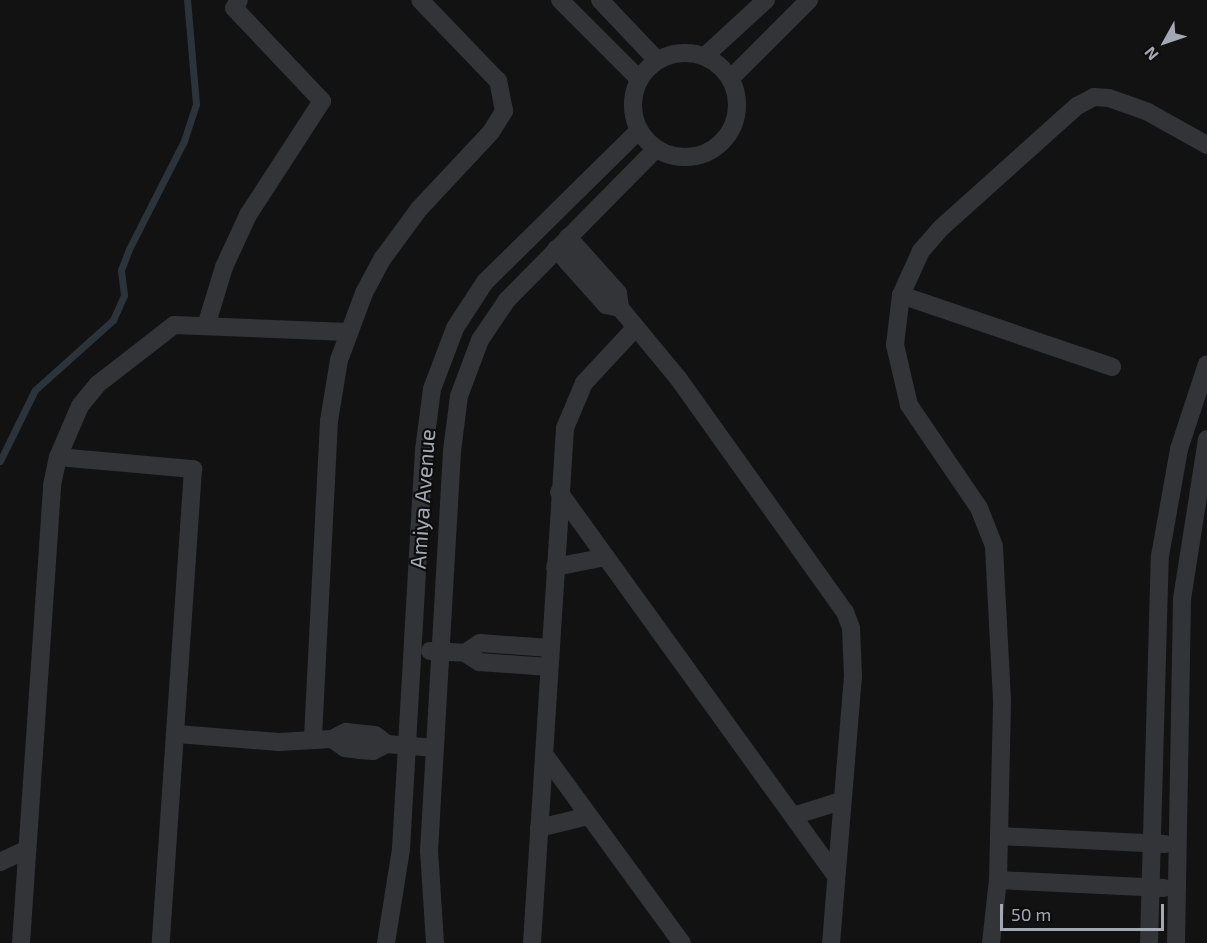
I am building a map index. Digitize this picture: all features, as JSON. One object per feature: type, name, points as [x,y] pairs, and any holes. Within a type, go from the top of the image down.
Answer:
[{"type":"street","points":[[206,326],[224,267],[248,215],[322,101],[234,8],[239,0]]},
{"type":"street","points":[[313,737],[329,421],[339,360],[364,293],[401,231],[499,122],[514,101],[488,69],[420,0]]},
{"type":"street","points":[[560,0],[639,79]]},
{"type":"street","points":[[600,0],[657,60]]},
{"type":"street","points":[[705,56],[766,0]]},
{"type":"street","points":[[730,79],[809,0]]},
{"type":"street","points":[[681,52],[705,56],[730,79],[737,113],[721,143],[690,157],[656,149],[639,130],[632,105],[639,79],[657,60],[681,52]]},
{"type":"street","points":[[991,943],[998,880],[1002,700],[994,546],[979,508],[909,405],[895,345],[901,295],[921,251],[940,228],[1077,106],[1095,97],[1109,98],[1148,112],[1207,145]]},
{"type":"street","name":"Amiya Avenue","points":[[386,943],[401,849],[427,420],[432,389],[455,328],[504,261],[639,130]]},
{"type":"street","name":"Amiya Avenue","points":[[435,943],[429,870],[452,451],[459,396],[492,320],[562,243],[656,149]]},
{"type":"street","points":[[562,243],[606,304],[620,308],[692,397],[845,612],[851,628],[853,676],[831,943]]},
{"type":"street","points":[[901,295],[1112,367]]},
{"type":"street","points":[[21,943],[50,497],[58,457],[80,406],[98,384],[166,328],[206,326],[348,332]]},
{"type":"street","points":[[532,943],[559,492],[565,428],[572,405],[592,375],[636,327]]},
{"type":"street","points":[[1149,943],[1153,843],[1156,596],[1179,450],[1207,364]]},
{"type":"street","points":[[1176,943],[1182,599],[1199,519],[1207,439]]},
{"type":"street","points":[[58,457],[193,469],[177,734],[161,943]]},
{"type":"street","points":[[559,492],[835,874]]},
{"type":"street","points":[[1167,517],[1199,519]]},
{"type":"street","points":[[555,567],[606,557]]},
{"type":"street","points":[[465,653],[480,643],[550,648]]},
{"type":"street","points":[[413,650],[465,653],[479,662],[549,667]]},
{"type":"street","points":[[177,734],[270,741],[313,737],[332,739],[345,748],[373,751],[387,744],[435,748]]},
{"type":"street","points":[[544,754],[682,943]]},
{"type":"street","points":[[794,816],[841,801]]},
{"type":"street","points":[[539,828],[589,816]]},
{"type":"street","points":[[999,836],[1179,844]]},
{"type":"street","points":[[0,862],[26,849]]},
{"type":"street","points":[[998,880],[1178,889]]},
{"type":"waterway","points":[[0,461],[35,390],[113,320],[124,295],[121,270],[129,249],[184,141],[196,104],[187,0]]}]
